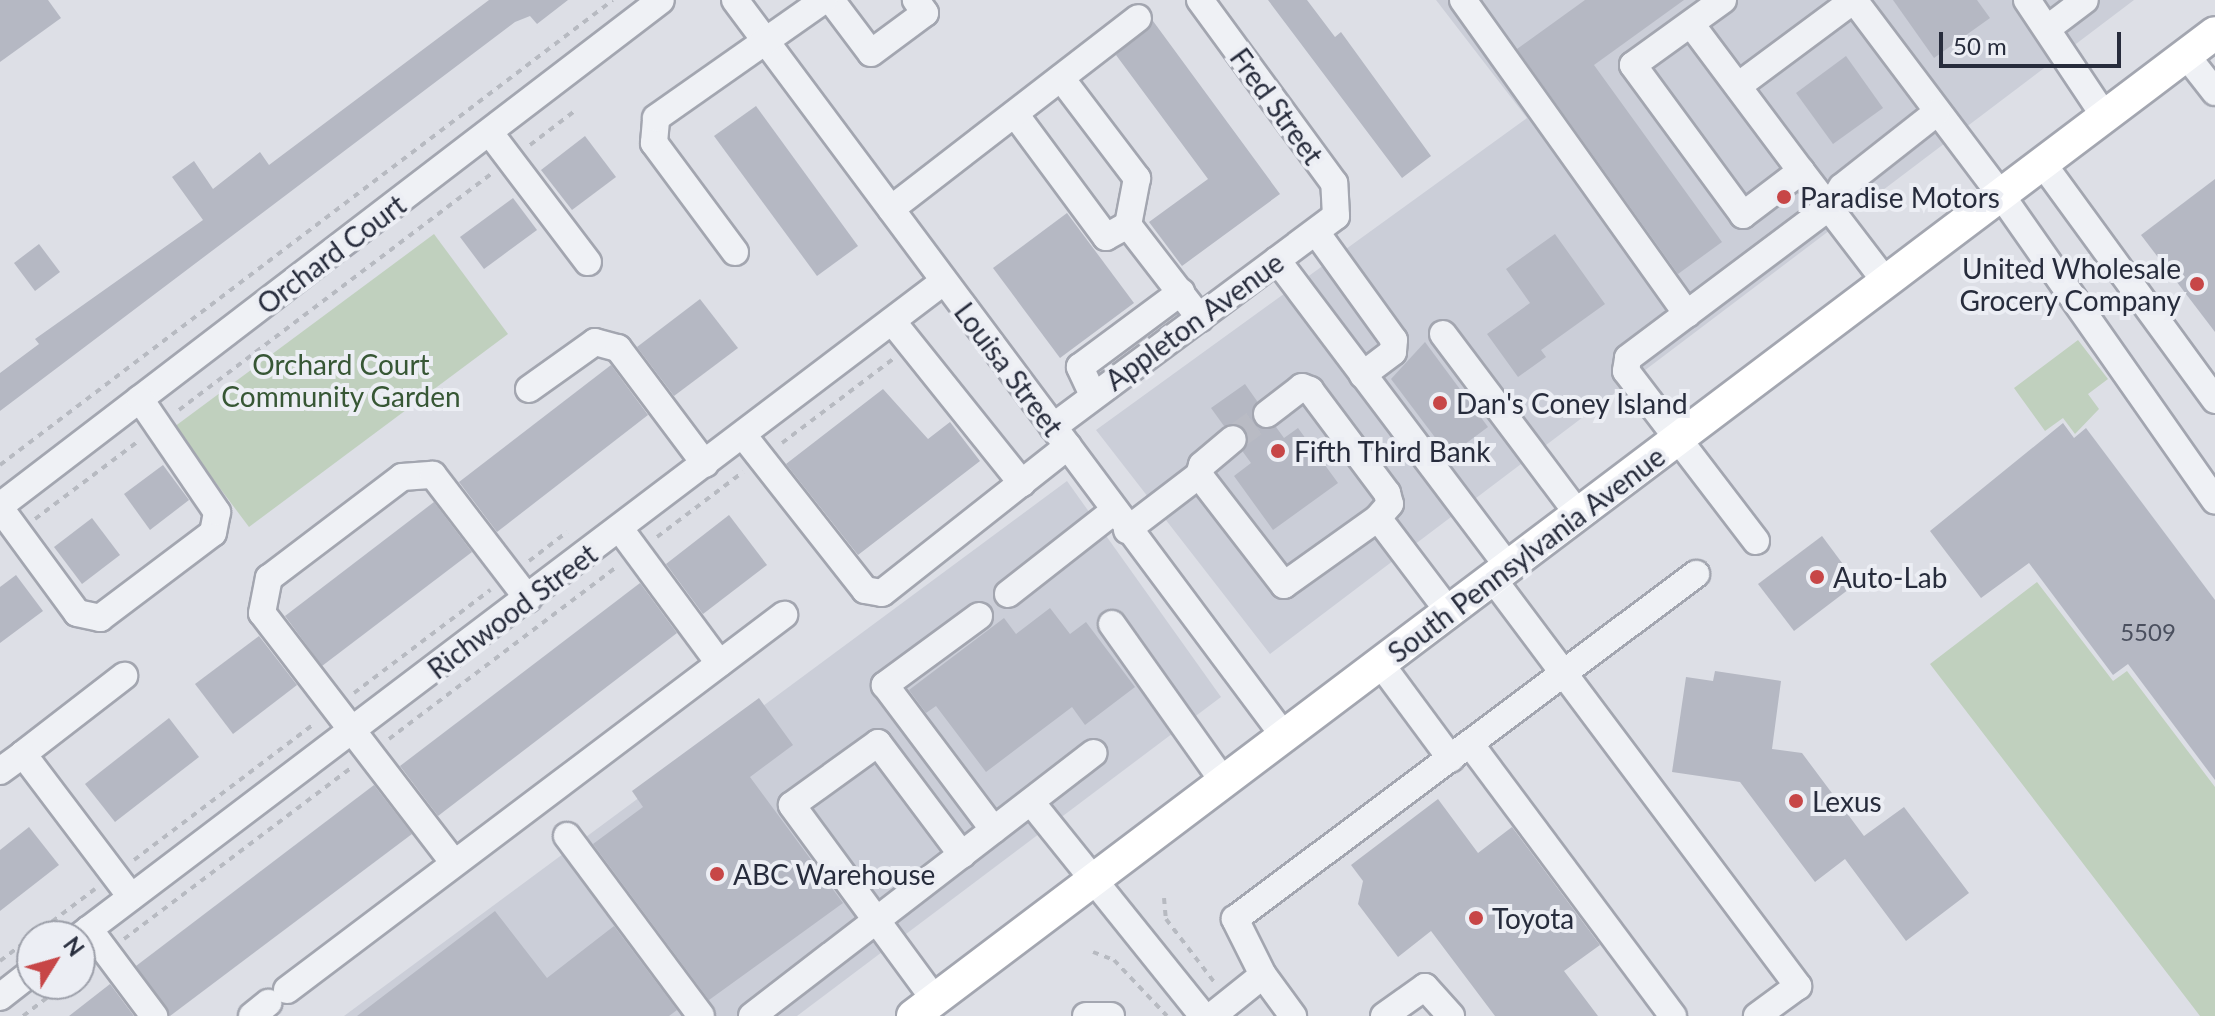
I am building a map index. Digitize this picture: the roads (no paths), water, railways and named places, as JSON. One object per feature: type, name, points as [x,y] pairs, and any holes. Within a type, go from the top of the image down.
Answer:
[{"type":"main road","name":"South Pennsylvania Avenue","points":[[924,1008],[2215,33]]},
{"type":"street","name":"Orchard Court","points":[[0,507],[661,0]]},
{"type":"street","name":"Louisa Street","points":[[735,0],[1284,736]]},
{"type":"street","points":[[735,252],[654,143],[656,118],[764,38],[824,0]]},
{"type":"street","points":[[831,0],[871,53],[925,13],[916,0]]},
{"type":"street","name":"Fred Street","points":[[1200,0],[1334,183],[1340,199],[1326,224]]},
{"type":"street","points":[[1463,0],[1687,314]]},
{"type":"street","points":[[1723,0],[1633,65],[1743,215],[1801,171]]},
{"type":"street","points":[[1738,86],[1854,0],[1936,113],[2001,195],[2215,501]]},
{"type":"street","points":[[2027,0],[2105,117]]},
{"type":"street","points":[[2048,28],[2085,0]]},
{"type":"street","points":[[891,209],[1138,18]]},
{"type":"street","points":[[1691,24],[1886,282]]},
{"type":"street","points":[[2186,55],[2215,92]]},
{"type":"street","points":[[1061,78],[1137,178],[1128,225],[1200,318]]},
{"type":"street","points":[[1756,541],[1626,365],[1687,314],[1829,207],[1842,187],[1936,113]]},
{"type":"street","points":[[1015,114],[1106,237],[1128,225]]},
{"type":"street","points":[[490,133],[588,262]]},
{"type":"street","points":[[2043,164],[2215,400]]},
{"type":"street","points":[[1326,224],[1394,340],[1393,352],[1363,375]]},
{"type":"street","name":"Appleton Avenue","points":[[743,435],[865,590],[882,593],[1022,483],[1093,395],[1326,224]]},
{"type":"street","points":[[1277,260],[1363,375],[1566,674],[1798,986],[1757,1016]]},
{"type":"street","name":"Richwood Street","points":[[96,923],[943,282]]},
{"type":"street","points":[[1093,395],[1080,367],[1181,292]]},
{"type":"street","points":[[892,321],[1022,483]]},
{"type":"street","points":[[1443,334],[1579,515]]},
{"type":"street","points":[[529,389],[595,342],[618,348],[705,464]]},
{"type":"street","points":[[1199,475],[1284,585],[1378,518],[1390,504],[1387,493],[1310,390],[1302,387],[1267,414]]},
{"type":"street","points":[[0,507],[77,613],[100,618],[213,533],[217,512],[140,399]]},
{"type":"street","points":[[1008,594],[1121,520],[1199,475],[1233,439]]},
{"type":"street","points":[[454,863],[355,729],[262,613],[269,578],[402,477],[433,475],[528,599]]},
{"type":"street","points":[[1378,518],[1449,612]]},
{"type":"street","points":[[620,529],[719,663]]},
{"type":"street","points":[[1293,1016],[1263,975],[1235,919],[1696,574]]},
{"type":"street","points":[[269,1003],[784,615]]},
{"type":"street","points":[[979,616],[885,685],[994,830]]},
{"type":"street","points":[[1112,624],[1224,782]]},
{"type":"street","points":[[1380,663],[1461,752],[1673,1016]]},
{"type":"street","points":[[0,771],[124,676]]},
{"type":"street","points":[[924,1008],[878,922],[792,805],[878,743],[962,855]]},
{"type":"street","points":[[752,1016],[878,922],[1093,753]]},
{"type":"street","points":[[23,754],[131,897]]},
{"type":"street","points":[[1031,802],[1091,883],[1203,1016]]},
{"type":"street","points":[[567,836],[701,1016]]},
{"type":"street","points":[[96,943],[154,1016]]},
{"type":"street","points":[[1221,1009],[1263,975]]},
{"type":"street","points":[[0,997],[16,984]]},
{"type":"street","points":[[1384,1016],[1425,987],[1451,1016]]},
{"type":"street","points":[[1086,1016],[1111,1016]]},
{"type":"tunnel","points":[[1233,439],[1267,414]]},
{"type":"place","name":"Paradise Motors","points":[[1784,197]]},
{"type":"place","name":"United Wholesale Grocery Company","points":[[2197,284]]},
{"type":"place","name":"Dan's Coney Island","points":[[1440,403]]},
{"type":"place","name":"Fifth Third Bank","points":[[1278,451]]},
{"type":"place","name":"Auto-Lab","points":[[1817,577]]},
{"type":"place","name":"Lexus","points":[[1796,801]]},
{"type":"place","name":"ABC Warehouse","points":[[717,874]]},
{"type":"place","name":"Toyota","points":[[1476,918]]},
{"type":"park label","name":"Orchard Court Community Garden","points":[[341,380]]}]
